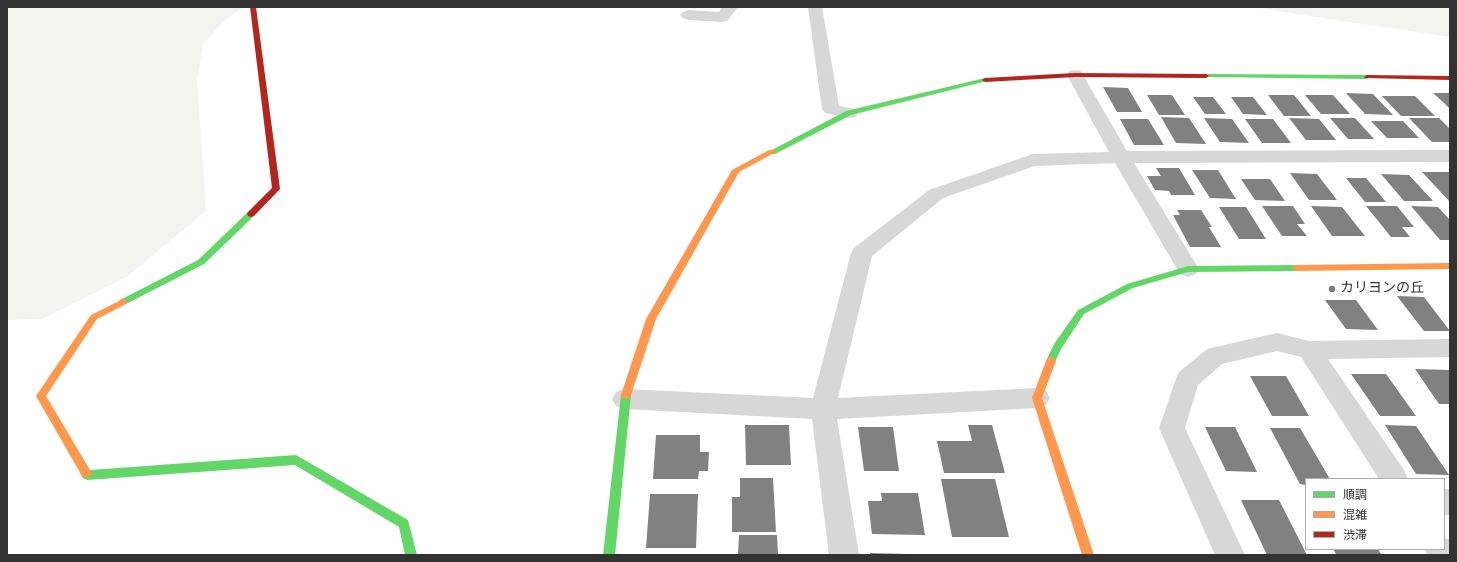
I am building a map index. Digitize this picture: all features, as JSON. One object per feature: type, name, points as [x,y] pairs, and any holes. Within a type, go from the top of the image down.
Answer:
[{"type":"street","points":[[253,7],[276,189],[201,262],[94,317],[42,396],[87,475],[296,460],[404,524],[411,555]]},
{"type":"street","points":[[688,15],[723,17],[731,7]]},
{"type":"street","points":[[815,7],[831,109],[849,114]]},
{"type":"street","points":[[1075,75],[1188,269]]},
{"type":"street","points":[[609,555],[625,399],[651,319],[736,170],[849,114],[982,80],[1075,75],[1450,78]]},
{"type":"street","points":[[844,555],[823,409],[862,253],[936,194],[1033,160],[1121,156],[1450,156]]},
{"type":"street","points":[[1088,555],[1037,398],[1057,347],[1081,312],[1130,286],[1188,269],[1447,269]]},
{"type":"street","points":[[1230,555],[1172,428],[1187,380],[1214,356],[1277,342],[1309,350],[1450,348]]},
{"type":"street","points":[[1309,350],[1393,478]]},
{"type":"street","points":[[625,399],[823,409],[1037,398]]},
{"type":"shaded area","points":[[7,7],[244,7],[226,19],[203,44],[197,81],[206,211],[128,276],[42,319],[7,320]]},
{"type":"shaded area","points":[[1254,7],[1450,7],[1450,37],[1303,15]]},
{"type":"building","points":[[1103,87],[1128,88],[1142,112],[1117,112]]},
{"type":"building","points":[[1346,93],[1373,94],[1393,115],[1365,114]]},
{"type":"building","points":[[1433,93],[1450,93],[1450,109],[1443,102]]},
{"type":"building","points":[[1147,95],[1172,95],[1185,115],[1159,115]]},
{"type":"building","points":[[1268,95],[1294,95],[1311,116],[1284,116]]},
{"type":"building","points":[[1305,95],[1333,95],[1350,114],[1321,114]]},
{"type":"building","points":[[1382,96],[1415,96],[1435,116],[1401,116]]},
{"type":"building","points":[[1193,97],[1213,97],[1226,114],[1205,114]]},
{"type":"building","points":[[1231,97],[1253,97],[1267,115],[1243,114]]},
{"type":"building","points":[[1161,117],[1189,118],[1206,144],[1176,143]]},
{"type":"building","points":[[1204,118],[1232,119],[1249,143],[1220,142]]},
{"type":"building","points":[[1289,118],[1319,119],[1336,140],[1306,140]]},
{"type":"building","points":[[1330,118],[1355,118],[1374,139],[1348,139]]},
{"type":"building","points":[[1409,118],[1439,118],[1450,129],[1450,142],[1432,142]]},
{"type":"building","points":[[1120,119],[1148,119],[1164,145],[1134,145]]},
{"type":"building","points":[[1245,119],[1273,119],[1291,143],[1262,143]]},
{"type":"building","points":[[1371,121],[1403,121],[1419,138],[1387,138]]},
{"type":"building","points":[[1156,168],[1179,168],[1195,195],[1171,195],[1169,191],[1155,190],[1147,176],[1161,176]]},
{"type":"building","points":[[1192,170],[1218,170],[1236,199],[1210,198]]},
{"type":"building","points":[[1422,172],[1450,172],[1450,202]]},
{"type":"building","points":[[1290,173],[1317,174],[1337,200],[1309,200]]},
{"type":"building","points":[[1381,174],[1409,175],[1433,201],[1404,201]]},
{"type":"building","points":[[1346,178],[1366,178],[1386,202],[1365,202]]},
{"type":"building","points":[[1241,179],[1270,179],[1285,201],[1255,200]]},
{"type":"building","points":[[1262,206],[1293,206],[1305,224],[1297,224],[1307,236],[1282,236]]},
{"type":"building","points":[[1311,206],[1342,207],[1365,236],[1332,236]]},
{"type":"building","points":[[1366,206],[1397,206],[1414,227],[1402,227],[1410,237],[1391,237]]},
{"type":"building","points":[[1411,206],[1438,207],[1450,220],[1450,240],[1440,240]]},
{"type":"building","points":[[1219,207],[1246,207],[1266,239],[1239,239]]},
{"type":"building","points":[[1177,210],[1201,210],[1212,227],[1209,227],[1221,247],[1190,247],[1173,215],[1180,215]]},
{"type":"building","points":[[1397,296],[1424,297],[1450,331],[1424,331]]},
{"type":"building","points":[[1325,300],[1356,300],[1378,330],[1346,329]]},
{"type":"building","points":[[1415,369],[1450,370],[1450,404],[1439,404]]},
{"type":"building","points":[[1351,374],[1386,374],[1416,416],[1380,416]]},
{"type":"building","points":[[1250,376],[1286,376],[1309,416],[1272,416]]},
{"type":"building","points":[[745,425],[789,425],[791,465],[746,465]]},
{"type":"building","points":[[968,425],[992,425],[1005,473],[944,473],[937,441],[972,441]]},
{"type":"building","points":[[1385,425],[1416,426],[1449,475],[1416,474]]},
{"type":"building","points":[[858,427],[893,427],[899,471],[864,471]]},
{"type":"building","points":[[1205,427],[1235,427],[1257,472],[1226,471]]},
{"type":"building","points":[[1270,428],[1300,428],[1329,478],[1305,478],[1305,485],[1300,484]]},
{"type":"building","points":[[656,435],[700,435],[700,452],[709,452],[708,471],[699,471],[698,479],[653,479]]},
{"type":"building","points":[[740,478],[773,478],[776,532],[732,532],[732,497],[740,497]]},
{"type":"building","points":[[941,479],[995,479],[1009,537],[952,537]]},
{"type":"building","points":[[881,493],[918,493],[925,535],[872,534],[868,501],[882,501]]},
{"type":"building","points":[[650,494],[698,494],[696,548],[646,548]]},
{"type":"building","points":[[1241,500],[1279,500],[1307,555],[1267,555]]},
{"type":"building","points":[[739,535],[777,535],[778,555],[738,555]]},
{"type":"building","points":[[1334,550],[1379,550],[1381,554],[1336,554]]},
{"type":"building","points":[[870,553],[908,554],[908,555],[870,555]]},
{"type":"traffic: fast","points":[[1206,76],[1367,77]]},
{"type":"traffic: fast","points":[[772,152],[849,113],[985,80]]},
{"type":"traffic: fast","points":[[123,302],[201,262],[251,214]]},
{"type":"traffic: fast","points":[[1051,361],[1057,347],[1081,312],[1130,286],[1188,269],[1296,268]]},
{"type":"traffic: fast","points":[[609,555],[626,395]]},
{"type":"traffic: fast","points":[[86,473],[87,475],[296,460],[404,524],[411,555]]},
{"type":"traffic: slow","points":[[626,395],[651,319],[736,170],[772,152]]},
{"type":"traffic: slow","points":[[1296,268],[1450,266]]},
{"type":"traffic: slow","points":[[86,473],[41,396],[94,317],[123,302]]},
{"type":"traffic: slow","points":[[1051,361],[1037,398],[1088,555]]},
{"type":"traffic: jam","points":[[251,214],[276,189],[253,7]]},
{"type":"traffic: jam","points":[[985,80],[1075,75],[1206,76]]},
{"type":"traffic: jam","points":[[1367,77],[1450,78]]},
{"type":"place","name":"カリヨンの丘","points":[[1332,289]]}]
